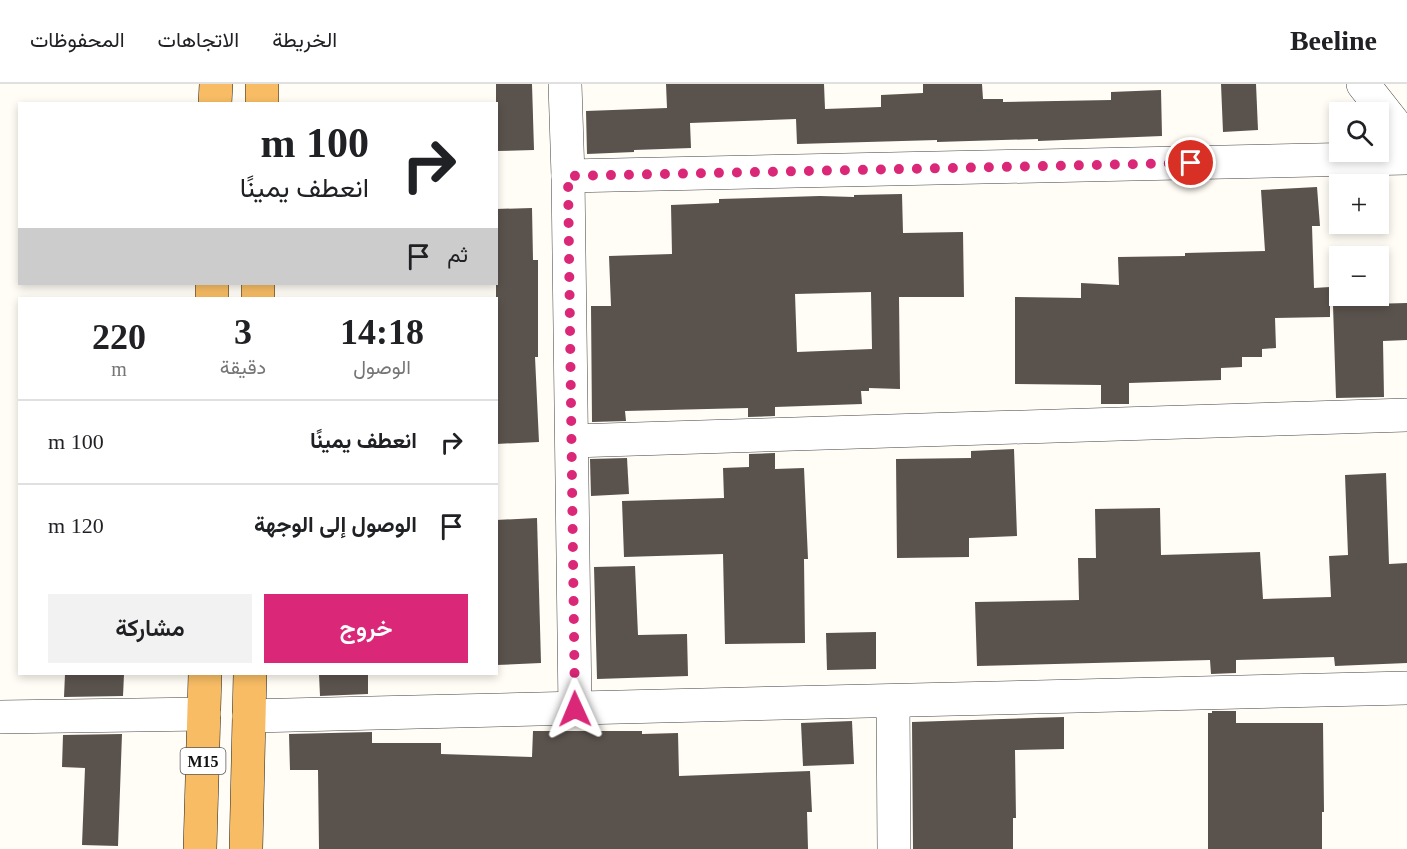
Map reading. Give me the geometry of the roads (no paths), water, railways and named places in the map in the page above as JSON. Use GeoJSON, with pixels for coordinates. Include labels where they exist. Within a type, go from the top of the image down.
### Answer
{"type":"FeatureCollection","features":[{"type":"Feature","properties":{"kind":"highway"},"geometry":{"type":"LineString","coordinates":[[215,102],[216,84]]}},
{"type":"Feature","properties":{"kind":"highway"},"geometry":{"type":"LineString","coordinates":[[262,84],[262,102]]}},
{"type":"Feature","properties":{"kind":"highway","name":"M15"},"geometry":{"type":"LineString","coordinates":[[200,849],[205,675]]}},
{"type":"Feature","properties":{"kind":"highway","name":"M15"},"geometry":{"type":"LineString","coordinates":[[246,849],[250,675]]}},
{"type":"Feature","properties":{"kind":"street"},"geometry":{"type":"LineString","coordinates":[[565,84],[575,709]]}},
{"type":"Feature","properties":{"kind":"street"},"geometry":{"type":"LineString","coordinates":[[1363,84],[1407,140]]}},
{"type":"Feature","properties":{"kind":"street"},"geometry":{"type":"LineString","coordinates":[[568,176],[1407,158]]}},
{"type":"Feature","properties":{"kind":"street"},"geometry":{"type":"LineString","coordinates":[[572,441],[1407,415]]}},
{"type":"Feature","properties":{"kind":"street"},"geometry":{"type":"LineString","coordinates":[[249,716],[1407,688]]}},
{"type":"Feature","properties":{"kind":"street"},"geometry":{"type":"LineString","coordinates":[[893,701],[894,849]]}},
{"type":"Feature","properties":{"kind":"street"},"geometry":{"type":"LineString","coordinates":[[0,717],[204,714]]}}]}
